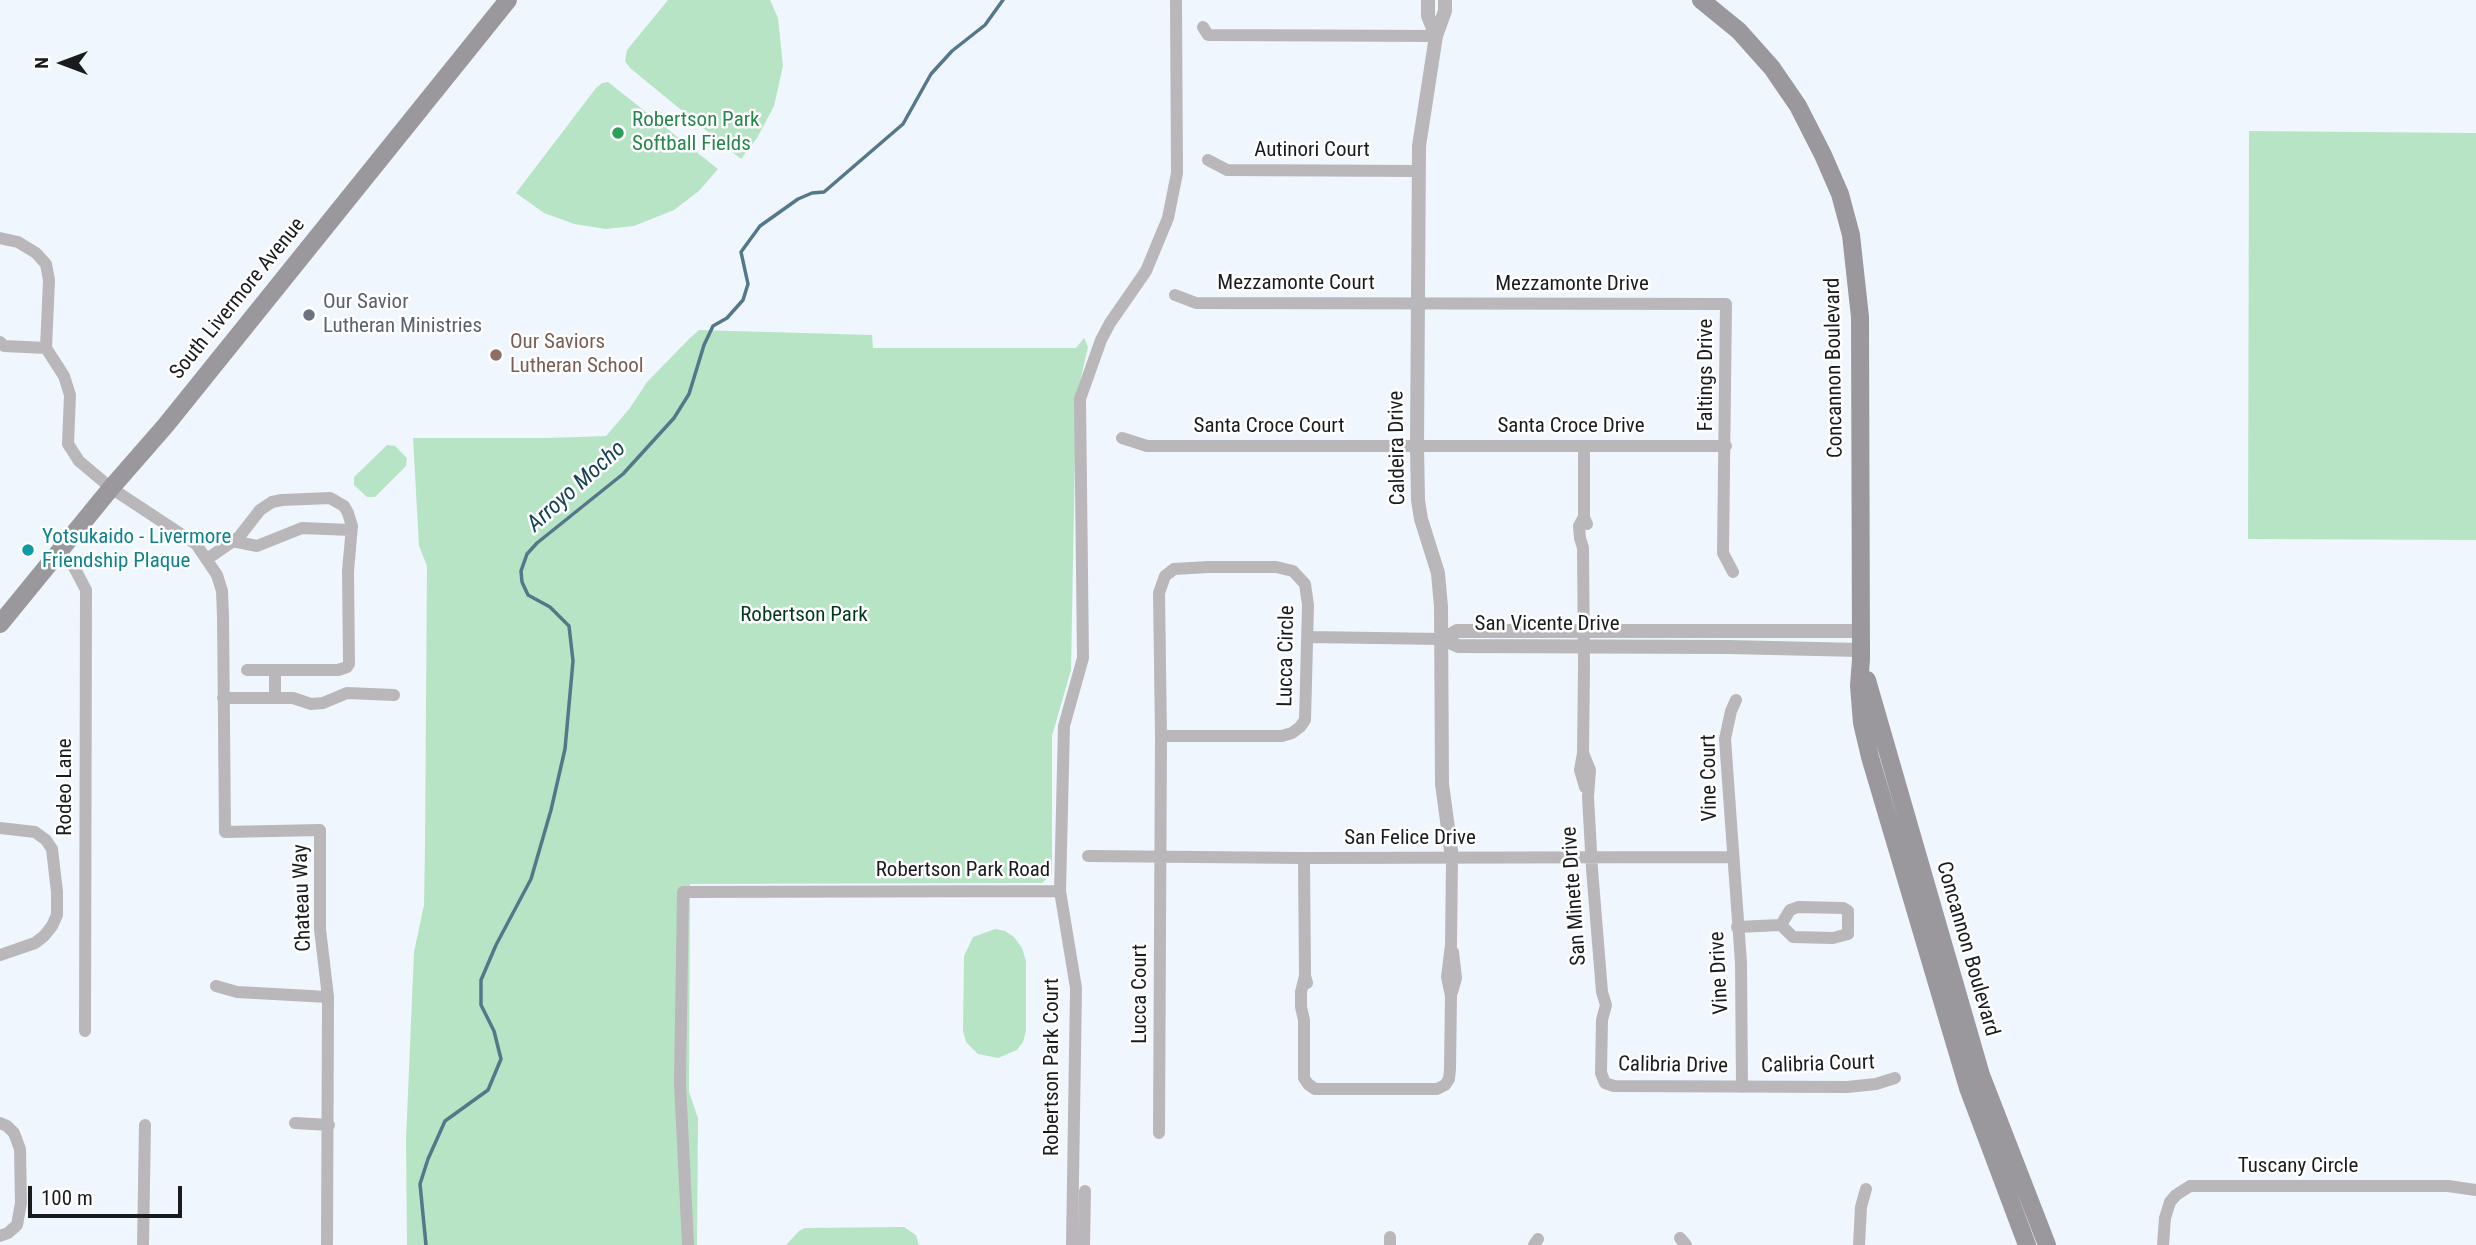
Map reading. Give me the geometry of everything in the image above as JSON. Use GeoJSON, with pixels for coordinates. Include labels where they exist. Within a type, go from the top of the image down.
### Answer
{"type":"FeatureCollection","features":[{"type":"Feature","properties":{"kind":"main road","name":"South Livermore Avenue"},"geometry":{"type":"LineString","coordinates":[[0,624],[171,419],[508,0]]}},
{"type":"Feature","properties":{"kind":"main road","name":"Concannon Boulevard"},"geometry":{"type":"LineString","coordinates":[[1701,0],[1739,32],[1772,68],[1798,106],[1824,155],[1840,194],[1851,235],[1860,317],[1859,686],[1863,723],[1870,757],[1968,1088],[2027,1245]]}},
{"type":"Feature","properties":{"kind":"main road","name":"Concannon Boulevard"},"geometry":{"type":"LineString","coordinates":[[1861,655],[1981,1075],[2047,1245]]}},
{"type":"Feature","properties":{"kind":"street","name":"Robertson Park Road"},"geometry":{"type":"LineString","coordinates":[[688,1245],[680,1083],[683,892],[1060,891],[1064,726],[1083,658],[1080,399],[1101,340],[1146,271],[1168,218],[1177,173],[1176,0]]}},
{"type":"Feature","properties":{"kind":"street","name":"Caldeira Drive"},"geometry":{"type":"LineString","coordinates":[[1428,0],[1428,16],[1436,36]]}},
{"type":"Feature","properties":{"kind":"street","name":"Caldeira Drive"},"geometry":{"type":"LineString","coordinates":[[1445,0],[1445,11],[1436,36],[1421,122],[1418,171],[1416,446],[1418,500],[1438,573],[1443,639],[1442,784],[1452,858]]}},
{"type":"Feature","properties":{"kind":"street"},"geometry":{"type":"LineString","coordinates":[[1203,27],[1208,35],[1436,36]]}},
{"type":"Feature","properties":{"kind":"street","name":"Autinori Court"},"geometry":{"type":"LineString","coordinates":[[1208,160],[1227,170],[1418,171]]}},
{"type":"Feature","properties":{"kind":"street"},"geometry":{"type":"LineString","coordinates":[[0,238],[18,242],[36,253],[46,264],[49,280],[46,348],[4,346],[0,342]]}},
{"type":"Feature","properties":{"kind":"street","name":"Mezzamonte Court"},"geometry":{"type":"LineString","coordinates":[[1175,295],[1196,303],[1419,304]]}},
{"type":"Feature","properties":{"kind":"street","name":"Mezzamonte Drive"},"geometry":{"type":"LineString","coordinates":[[1419,304],[1726,304]]}},
{"type":"Feature","properties":{"kind":"street","name":"Faltings Drive"},"geometry":{"type":"LineString","coordinates":[[1726,304],[1723,553],[1732,572]]}},
{"type":"Feature","properties":{"kind":"street","name":"Chateau Way"},"geometry":{"type":"LineString","coordinates":[[46,348],[64,376],[70,395],[68,444],[79,461],[111,488],[196,544],[217,575],[222,591],[225,832],[320,830],[320,929],[328,996],[327,1245]]}},
{"type":"Feature","properties":{"kind":"street","name":"Santa Croce Court"},"geometry":{"type":"LineString","coordinates":[[1122,438],[1147,446],[1416,446]]}},
{"type":"Feature","properties":{"kind":"street","name":"Santa Croce Drive"},"geometry":{"type":"LineString","coordinates":[[1416,446],[1726,446]]}},
{"type":"Feature","properties":{"kind":"street","name":"San Minete Drive"},"geometry":{"type":"LineString","coordinates":[[1584,446],[1584,517],[1580,526],[1583,548],[1583,752],[1590,770],[1588,797],[1591,856],[1602,992],[1597,1006],[1602,1020],[1601,1073],[1605,1083]]}},
{"type":"Feature","properties":{"kind":"street"},"geometry":{"type":"LineString","coordinates":[[207,559],[250,525],[264,505],[282,500],[330,498],[344,506],[348,513],[351,530],[347,601],[349,664],[345,668],[247,670]]}},
{"type":"Feature","properties":{"kind":"street"},"geometry":{"type":"LineString","coordinates":[[232,541],[257,546],[302,528],[351,530]]}},
{"type":"Feature","properties":{"kind":"street","name":"Rodeo Lane"},"geometry":{"type":"LineString","coordinates":[[58,554],[74,567],[86,590],[85,1031]]}},
{"type":"Feature","properties":{"kind":"street","name":"Lucca Circle"},"geometry":{"type":"LineString","coordinates":[[1161,736],[1282,736],[1292,733],[1304,720],[1307,595],[1304,584],[1293,571],[1276,567],[1183,568],[1168,573],[1162,582],[1159,593],[1161,856]]}},
{"type":"Feature","properties":{"kind":"street","name":"San Vicente Drive"},"geometry":{"type":"LineString","coordinates":[[1443,639],[1457,631],[1860,631]]}},
{"type":"Feature","properties":{"kind":"street"},"geometry":{"type":"LineString","coordinates":[[1308,637],[1443,639]]}},
{"type":"Feature","properties":{"kind":"street","name":"San Vicente Drive"},"geometry":{"type":"LineString","coordinates":[[1443,639],[1458,646],[1584,646],[1861,655]]}},
{"type":"Feature","properties":{"kind":"street"},"geometry":{"type":"LineString","coordinates":[[345,668],[347,693]]}},
{"type":"Feature","properties":{"kind":"street"},"geometry":{"type":"LineString","coordinates":[[275,670],[275,697]]}},
{"type":"Feature","properties":{"kind":"street"},"geometry":{"type":"LineString","coordinates":[[223,698],[293,698],[311,704],[330,701],[347,693],[394,695]]}},
{"type":"Feature","properties":{"kind":"street","name":"Vine Court"},"geometry":{"type":"LineString","coordinates":[[1732,857],[1725,739],[1736,700]]}},
{"type":"Feature","properties":{"kind":"street"},"geometry":{"type":"LineString","coordinates":[[0,828],[36,832],[52,849],[57,915],[52,926],[35,943],[0,955]]}},
{"type":"Feature","properties":{"kind":"street","name":"San Felice Drive"},"geometry":{"type":"LineString","coordinates":[[1088,856],[1732,857]]}},
{"type":"Feature","properties":{"kind":"street","name":"Lucca Court"},"geometry":{"type":"LineString","coordinates":[[1159,1133],[1161,856]]}},
{"type":"Feature","properties":{"kind":"street","name":"Vine Drive"},"geometry":{"type":"LineString","coordinates":[[1732,857],[1742,1000],[1742,1087]]}},
{"type":"Feature","properties":{"kind":"street"},"geometry":{"type":"LineString","coordinates":[[1304,858],[1305,976],[1301,999],[1304,1020],[1304,1078],[1305,1082],[1315,1089],[1437,1089],[1449,1079],[1451,996],[1456,978],[1451,945],[1452,858]]}},
{"type":"Feature","properties":{"kind":"street","name":"Robertson Park Court"},"geometry":{"type":"LineString","coordinates":[[1060,891],[1076,988],[1072,1245]]}},
{"type":"Feature","properties":{"kind":"street"},"geometry":{"type":"LineString","coordinates":[[1737,927],[1781,925],[1793,937],[1843,937],[1848,934],[1848,911],[1843,908],[1798,907],[1790,909],[1781,925]]}},
{"type":"Feature","properties":{"kind":"street"},"geometry":{"type":"LineString","coordinates":[[216,986],[237,992],[328,996]]}},
{"type":"Feature","properties":{"kind":"street","name":"Calibria Court"},"geometry":{"type":"LineString","coordinates":[[1742,1087],[1855,1087],[1895,1078]]}},
{"type":"Feature","properties":{"kind":"street","name":"Calibria Drive"},"geometry":{"type":"LineString","coordinates":[[1605,1083],[1614,1086],[1742,1087]]}},
{"type":"Feature","properties":{"kind":"street"},"geometry":{"type":"LineString","coordinates":[[0,1123],[15,1133],[20,1149],[21,1203],[17,1225],[0,1236]]}},
{"type":"Feature","properties":{"kind":"street"},"geometry":{"type":"LineString","coordinates":[[295,1124],[329,1125]]}},
{"type":"Feature","properties":{"kind":"street"},"geometry":{"type":"LineString","coordinates":[[143,1245],[145,1125]]}},
{"type":"Feature","properties":{"kind":"street","name":"Tuscany Circle"},"geometry":{"type":"LineString","coordinates":[[2163,1245],[2165,1218],[2170,1202],[2190,1186],[2448,1186],[2476,1190]]}},
{"type":"Feature","properties":{"kind":"street"},"geometry":{"type":"LineString","coordinates":[[1858,1245],[1861,1206],[1866,1189]]}},
{"type":"Feature","properties":{"kind":"street"},"geometry":{"type":"LineString","coordinates":[[1084,1245],[1085,1191]]}},
{"type":"Feature","properties":{"kind":"green space","name":"Robertson Park Softball Fields"},"geometry":{"type":"Polygon","coordinates":[[[668,0],[770,0],[778,18],[783,66],[774,106],[757,138],[741,159],[630,68],[625,61],[627,50],[668,0]]]}},
{"type":"Feature","properties":{"kind":"green space","name":"Robertson Park Softball Fields"},"geometry":{"type":"Polygon","coordinates":[[[608,82],[718,169],[699,191],[674,210],[634,226],[606,229],[574,224],[544,213],[516,193],[596,88],[608,82]]]}},
{"type":"Feature","properties":{"kind":"green space"},"geometry":{"type":"Polygon","coordinates":[[[2249,131],[2476,133],[2476,540],[2248,539],[2249,131]]]}},
{"type":"Feature","properties":{"kind":"green space","name":"Robertson Park"},"geometry":{"type":"Polygon","coordinates":[[[699,330],[872,335],[873,348],[1076,348],[1084,338],[1088,347],[1076,399],[1071,670],[1052,736],[1052,874],[1042,883],[690,884],[689,1092],[698,1118],[697,1245],[407,1245],[406,1139],[414,952],[424,905],[425,845],[427,566],[419,546],[413,438],[606,436],[630,408],[647,382],[699,330]]]}},
{"type":"Feature","properties":{"kind":"green space"},"geometry":{"type":"Polygon","coordinates":[[[387,445],[395,446],[407,458],[406,466],[375,497],[367,497],[354,485],[354,477],[387,445]]]}},
{"type":"Feature","properties":{"kind":"green space"},"geometry":{"type":"Polygon","coordinates":[[[995,929],[1014,937],[1022,948],[1026,961],[1026,1031],[1023,1042],[1017,1050],[998,1058],[978,1054],[966,1042],[963,1031],[964,956],[973,937],[995,929]]]}},
{"type":"Feature","properties":{"kind":"green space"},"geometry":{"type":"Polygon","coordinates":[[[904,1227],[916,1235],[919,1245],[786,1245],[805,1228],[904,1227]]]}},
{"type":"Feature","properties":{"kind":"waterway","name":"Arroyo Mocho"},"geometry":{"type":"LineString","coordinates":[[426,1245],[420,1184],[445,1121],[488,1090],[501,1059],[494,1031],[481,1005],[481,980],[531,879],[565,749],[573,661],[569,626],[550,607],[528,595],[522,582],[521,571],[527,554],[623,474],[674,418],[689,394],[704,345],[713,326],[727,318],[743,300],[748,284],[741,252],[760,226],[798,199],[812,193],[824,192],[903,124],[931,74],[952,51],[985,25],[1003,0]]}},
{"type":"Feature","properties":{"kind":"place","name":"Robertson Park Softball Fields"},"geometry":{"type":"Point","coordinates":[618,133]}},
{"type":"Feature","properties":{"kind":"place","name":"Our Savior Lutheran Ministries"},"geometry":{"type":"Point","coordinates":[309,315]}},
{"type":"Feature","properties":{"kind":"place","name":"Our Saviors Lutheran School"},"geometry":{"type":"Point","coordinates":[496,355]}},
{"type":"Feature","properties":{"kind":"place","name":"Yotsukaido - Livermore Friendship Plaque"},"geometry":{"type":"Point","coordinates":[28,550]}}]}
